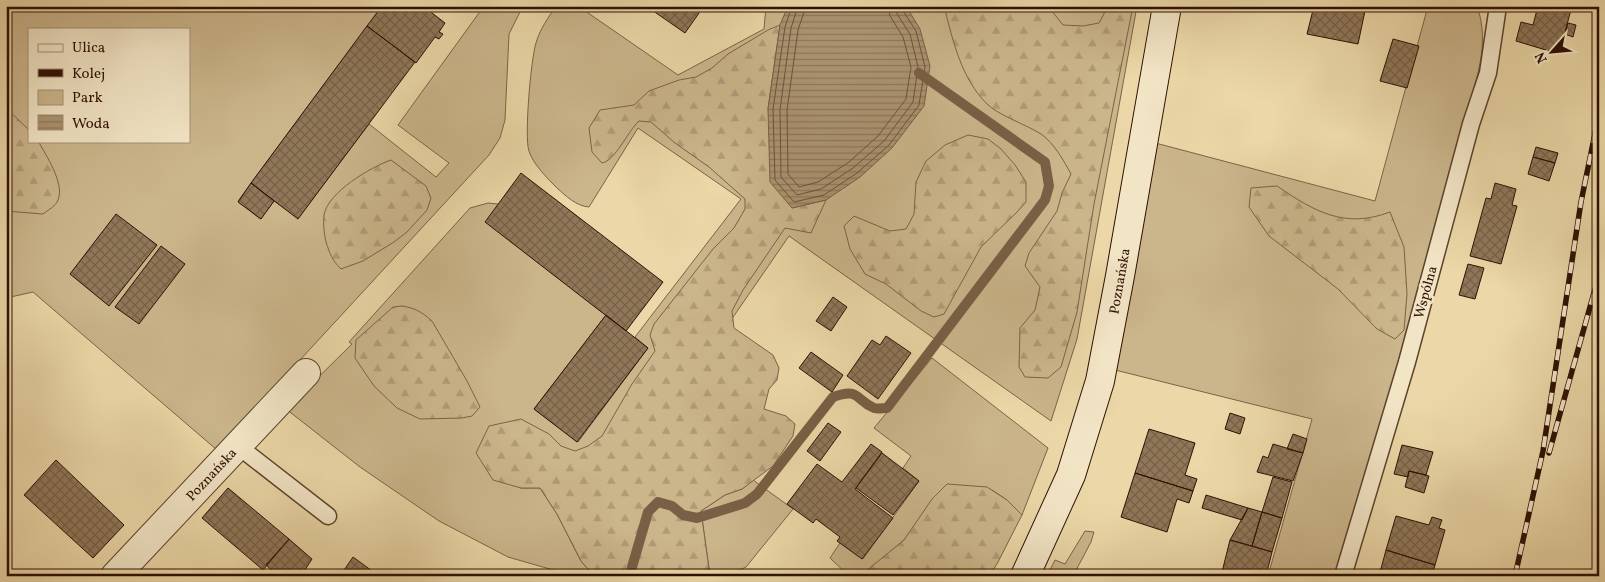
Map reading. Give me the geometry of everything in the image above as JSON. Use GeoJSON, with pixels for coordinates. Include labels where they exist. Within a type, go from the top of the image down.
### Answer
{"type":"FeatureCollection","features":[{"type":"Feature","properties":{"kind":"main road","name":"Poznańska"},"geometry":{"type":"LineString","coordinates":[[1025,576],[1071,475],[1100,381],[1167,6]]}},
{"type":"Feature","properties":{"kind":"main road","name":"Poznańska"},"geometry":{"type":"LineString","coordinates":[[115,576],[306,373]]}},
{"type":"Feature","properties":{"kind":"main road","name":"Poznańska"},"geometry":{"type":"LineString","coordinates":[[1020,576],[1039,547]]}},
{"type":"Feature","properties":{"kind":"lane","name":"Wspólna"},"geometry":{"type":"LineString","coordinates":[[1343,576],[1406,362],[1471,124],[1488,74],[1498,6]]}},
{"type":"Feature","properties":{"kind":"lane"},"geometry":{"type":"LineString","coordinates":[[238,446],[328,516]]}},
{"type":"Feature","properties":{"kind":"green space"},"geometry":{"type":"Polygon","coordinates":[[[6,6],[382,6],[238,201],[260,219],[274,201],[298,218],[369,124],[436,177],[449,163],[398,125],[484,6],[523,6],[509,34],[505,120],[500,138],[489,155],[217,450],[33,292],[6,298],[6,6]]]}},
{"type":"Feature","properties":{"kind":"green space"},"geometry":{"type":"Polygon","coordinates":[[[556,6],[578,6],[678,75],[764,29],[766,6],[1137,6],[1077,339],[1051,421],[789,236],[627,471],[482,440],[509,483],[521,488],[540,488],[557,514],[581,561],[594,576],[574,576],[508,557],[439,521],[360,467],[286,409],[352,344],[349,342],[470,208],[488,203],[498,204],[606,315],[534,409],[578,442],[648,348],[635,337],[741,199],[638,128],[589,207],[580,205],[572,200],[549,180],[531,156],[527,131],[534,51],[542,28],[556,6]]]}},
{"type":"Feature","properties":{"kind":"green space"},"geometry":{"type":"Polygon","coordinates":[[[944,6],[1050,6],[1063,25],[1083,26],[1099,23],[1107,8],[1106,6],[1133,6],[1094,204],[1077,312],[1061,367],[1048,378],[1025,377],[1019,367],[1020,328],[1035,310],[1040,287],[1025,266],[1029,253],[1057,211],[1062,193],[1071,174],[1046,138],[992,108],[978,94],[964,71],[944,6]]]}},
{"type":"Feature","properties":{"kind":"green space"},"geometry":{"type":"Polygon","coordinates":[[[1428,6],[1477,6],[1482,35],[1480,64],[1343,576],[1268,576],[1312,419],[1103,367],[1144,140],[1375,201],[1428,6]]]}},
{"type":"Feature","properties":{"kind":"green space"},"geometry":{"type":"Polygon","coordinates":[[[780,25],[768,109],[792,208],[826,200],[811,233],[785,228],[743,290],[732,311],[734,328],[773,355],[779,368],[777,380],[769,389],[764,409],[786,416],[795,424],[793,436],[773,466],[742,489],[725,495],[701,511],[710,576],[594,576],[581,561],[557,514],[540,488],[521,488],[493,480],[476,453],[489,426],[521,419],[549,434],[561,446],[575,451],[588,446],[602,436],[632,384],[655,351],[650,335],[654,324],[713,249],[734,228],[745,209],[745,199],[709,167],[675,143],[651,122],[639,121],[612,157],[602,163],[592,152],[589,128],[600,110],[634,105],[649,91],[679,80],[696,77],[712,68],[728,54],[780,25]]]}},
{"type":"Feature","properties":{"kind":"green space"},"geometry":{"type":"Polygon","coordinates":[[[6,108],[28,129],[28,142],[39,142],[57,178],[59,193],[58,200],[54,206],[43,214],[6,211],[6,108]]]}},
{"type":"Feature","properties":{"kind":"green space"},"geometry":{"type":"Polygon","coordinates":[[[968,135],[988,139],[1001,149],[1015,165],[1026,182],[1026,202],[981,247],[944,314],[934,317],[921,311],[886,284],[865,274],[850,249],[844,226],[854,216],[890,231],[906,229],[914,214],[916,182],[926,161],[945,145],[968,135]]]}},
{"type":"Feature","properties":{"kind":"green space"},"geometry":{"type":"Polygon","coordinates":[[[391,160],[426,186],[431,198],[427,210],[407,232],[394,242],[363,261],[341,269],[335,263],[325,239],[324,215],[327,206],[342,189],[362,174],[391,160]]]}},
{"type":"Feature","properties":{"kind":"green space"},"geometry":{"type":"Polygon","coordinates":[[[1277,186],[1318,210],[1344,218],[1359,219],[1390,212],[1404,247],[1407,294],[1404,330],[1395,339],[1377,329],[1338,289],[1269,236],[1249,207],[1251,188],[1277,186]]]}},
{"type":"Feature","properties":{"kind":"green space"},"geometry":{"type":"Polygon","coordinates":[[[402,306],[418,311],[432,321],[480,407],[472,416],[420,419],[397,408],[374,386],[355,358],[356,340],[393,307],[402,306]]]}},
{"type":"Feature","properties":{"kind":"green space"},"geometry":{"type":"Polygon","coordinates":[[[932,358],[1048,448],[1022,515],[1007,500],[992,490],[918,521],[904,540],[883,558],[860,576],[849,576],[830,558],[840,543],[863,559],[919,481],[903,468],[911,456],[874,428],[932,358]]]}},
{"type":"Feature","properties":{"kind":"green space"},"geometry":{"type":"Polygon","coordinates":[[[753,480],[793,509],[746,567],[729,575],[710,576],[701,511],[725,495],[742,489],[753,480]]]}},
{"type":"Feature","properties":{"kind":"green space"},"geometry":{"type":"Polygon","coordinates":[[[947,484],[987,487],[1007,500],[1022,515],[989,576],[860,576],[904,540],[932,499],[947,484]]]}},
{"type":"Feature","properties":{"kind":"green space"},"geometry":{"type":"Polygon","coordinates":[[[1085,531],[1094,532],[1091,542],[1073,576],[1047,576],[1055,560],[1065,564],[1085,531]]]}},
{"type":"Feature","properties":{"kind":"water"},"geometry":{"type":"Polygon","coordinates":[[[788,6],[906,6],[920,29],[930,66],[924,106],[892,148],[860,177],[826,200],[792,208],[770,182],[768,109],[780,25],[788,6]]]}},
{"type":"Feature","properties":{"kind":"building"},"geometry":{"type":"Polygon","coordinates":[[[382,6],[423,6],[445,23],[439,32],[443,34],[439,39],[435,37],[416,63],[367,26],[382,6]]]}},
{"type":"Feature","properties":{"kind":"building"},"geometry":{"type":"Polygon","coordinates":[[[646,6],[704,6],[685,33],[646,6]]]}},
{"type":"Feature","properties":{"kind":"building"},"geometry":{"type":"Polygon","coordinates":[[[1314,6],[1366,6],[1358,44],[1307,34],[1314,6]]]}},
{"type":"Feature","properties":{"kind":"building"},"geometry":{"type":"Polygon","coordinates":[[[1538,6],[1572,6],[1559,54],[1516,41],[1521,22],[1533,25],[1538,6]]]}},
{"type":"Feature","properties":{"kind":"building"},"geometry":{"type":"Polygon","coordinates":[[[1568,23],[1576,25],[1573,37],[1565,34],[1568,23]]]}},
{"type":"Feature","properties":{"kind":"building"},"geometry":{"type":"Polygon","coordinates":[[[367,26],[415,62],[298,219],[251,183],[367,26]]]}},
{"type":"Feature","properties":{"kind":"building"},"geometry":{"type":"Polygon","coordinates":[[[1393,39],[1419,46],[1407,88],[1380,81],[1393,39]]]}},
{"type":"Feature","properties":{"kind":"building"},"geometry":{"type":"Polygon","coordinates":[[[1536,147],[1558,153],[1555,163],[1533,157],[1536,147]]]}},
{"type":"Feature","properties":{"kind":"building"},"geometry":{"type":"Polygon","coordinates":[[[1533,157],[1555,163],[1549,181],[1528,174],[1533,157]]]}},
{"type":"Feature","properties":{"kind":"building"},"geometry":{"type":"Polygon","coordinates":[[[521,173],[663,282],[626,331],[485,222],[521,173]]]}},
{"type":"Feature","properties":{"kind":"building"},"geometry":{"type":"Polygon","coordinates":[[[251,183],[274,201],[261,219],[238,202],[251,183]]]}},
{"type":"Feature","properties":{"kind":"building"},"geometry":{"type":"Polygon","coordinates":[[[1495,183],[1516,189],[1512,205],[1517,206],[1501,264],[1470,256],[1486,198],[1491,199],[1495,183]]]}},
{"type":"Feature","properties":{"kind":"building"},"geometry":{"type":"Polygon","coordinates":[[[116,214],[157,245],[109,306],[70,274],[116,214]]]}},
{"type":"Feature","properties":{"kind":"building"},"geometry":{"type":"Polygon","coordinates":[[[161,246],[185,264],[139,324],[115,307],[161,246]]]}},
{"type":"Feature","properties":{"kind":"building"},"geometry":{"type":"Polygon","coordinates":[[[1468,264],[1484,268],[1475,299],[1459,295],[1468,264]]]}},
{"type":"Feature","properties":{"kind":"building"},"geometry":{"type":"Polygon","coordinates":[[[833,297],[847,307],[831,331],[816,321],[833,297]]]}},
{"type":"Feature","properties":{"kind":"building"},"geometry":{"type":"Polygon","coordinates":[[[606,315],[648,348],[577,442],[534,409],[606,315]]]}},
{"type":"Feature","properties":{"kind":"building"},"geometry":{"type":"Polygon","coordinates":[[[886,336],[911,353],[878,399],[847,376],[872,340],[880,345],[886,336]]]}},
{"type":"Feature","properties":{"kind":"building"},"geometry":{"type":"Polygon","coordinates":[[[811,352],[843,375],[832,392],[799,368],[811,352]]]}},
{"type":"Feature","properties":{"kind":"building"},"geometry":{"type":"Polygon","coordinates":[[[1230,413],[1245,418],[1240,434],[1225,429],[1230,413]]]}},
{"type":"Feature","properties":{"kind":"building"},"geometry":{"type":"Polygon","coordinates":[[[828,423],[841,432],[820,461],[807,451],[828,423]]]}},
{"type":"Feature","properties":{"kind":"building"},"geometry":{"type":"Polygon","coordinates":[[[1149,429],[1195,443],[1185,475],[1197,479],[1193,491],[1135,473],[1149,429]]]}},
{"type":"Feature","properties":{"kind":"building"},"geometry":{"type":"Polygon","coordinates":[[[1293,434],[1307,439],[1303,453],[1287,449],[1293,434]]]}},
{"type":"Feature","properties":{"kind":"building"},"geometry":{"type":"Polygon","coordinates":[[[871,444],[882,452],[855,489],[893,518],[862,559],[837,541],[840,537],[816,519],[813,523],[787,504],[817,464],[842,482],[871,444]]]}},
{"type":"Feature","properties":{"kind":"building"},"geometry":{"type":"Polygon","coordinates":[[[1273,444],[1303,453],[1293,481],[1257,472],[1263,456],[1268,458],[1273,444]]]}},
{"type":"Feature","properties":{"kind":"building"},"geometry":{"type":"Polygon","coordinates":[[[1402,445],[1433,452],[1426,475],[1409,471],[1408,477],[1394,474],[1402,445]]]}},
{"type":"Feature","properties":{"kind":"building"},"geometry":{"type":"Polygon","coordinates":[[[882,453],[919,481],[893,515],[856,488],[882,453]]]}},
{"type":"Feature","properties":{"kind":"building"},"geometry":{"type":"Polygon","coordinates":[[[56,460],[124,525],[93,558],[24,495],[56,460]]]}},
{"type":"Feature","properties":{"kind":"building"},"geometry":{"type":"Polygon","coordinates":[[[1409,471],[1429,476],[1424,493],[1405,487],[1409,471]]]}},
{"type":"Feature","properties":{"kind":"building"},"geometry":{"type":"Polygon","coordinates":[[[1135,473],[1193,491],[1189,503],[1177,499],[1167,532],[1121,517],[1135,473]]]}},
{"type":"Feature","properties":{"kind":"building"},"geometry":{"type":"Polygon","coordinates":[[[1273,477],[1292,482],[1282,518],[1262,512],[1273,477]]]}},
{"type":"Feature","properties":{"kind":"building"},"geometry":{"type":"Polygon","coordinates":[[[228,488],[289,539],[263,570],[202,518],[228,488]]]}},
{"type":"Feature","properties":{"kind":"building"},"geometry":{"type":"Polygon","coordinates":[[[1206,495],[1248,508],[1242,520],[1202,508],[1206,495]]]}},
{"type":"Feature","properties":{"kind":"building"},"geometry":{"type":"Polygon","coordinates":[[[1248,508],[1262,512],[1252,546],[1230,540],[1248,508]]]}},
{"type":"Feature","properties":{"kind":"building"},"geometry":{"type":"Polygon","coordinates":[[[1262,512],[1282,518],[1272,552],[1252,546],[1262,512]]]}},
{"type":"Feature","properties":{"kind":"building"},"geometry":{"type":"Polygon","coordinates":[[[1396,516],[1429,525],[1432,517],[1442,520],[1439,528],[1445,530],[1435,565],[1386,550],[1396,516]]]}},
{"type":"Feature","properties":{"kind":"building"},"geometry":{"type":"Polygon","coordinates":[[[289,539],[312,559],[301,576],[278,576],[266,565],[289,539]]]}},
{"type":"Feature","properties":{"kind":"building"},"geometry":{"type":"Polygon","coordinates":[[[1230,540],[1272,552],[1266,576],[1221,576],[1230,540]]]}},
{"type":"Feature","properties":{"kind":"building"},"geometry":{"type":"Polygon","coordinates":[[[1386,550],[1435,565],[1432,576],[1379,576],[1386,550]]]}},
{"type":"Feature","properties":{"kind":"building"},"geometry":{"type":"Polygon","coordinates":[[[353,557],[379,576],[340,576],[353,557]]]}},
{"type":"Feature","properties":{"kind":"waterway"},"geometry":{"type":"LineString","coordinates":[[632,567],[648,512],[658,502],[672,506],[683,515],[697,518],[745,503],[757,494],[833,397],[848,393],[853,394],[874,408],[887,408],[1045,200],[1049,186],[1045,162],[919,73]]}},
{"type":"Feature","properties":{"kind":"railway"},"geometry":{"type":"LineString","coordinates":[[1515,576],[1543,451],[1581,202],[1599,114]]}},
{"type":"Feature","properties":{"kind":"railway"},"geometry":{"type":"LineString","coordinates":[[1549,453],[1599,275]]}}]}
